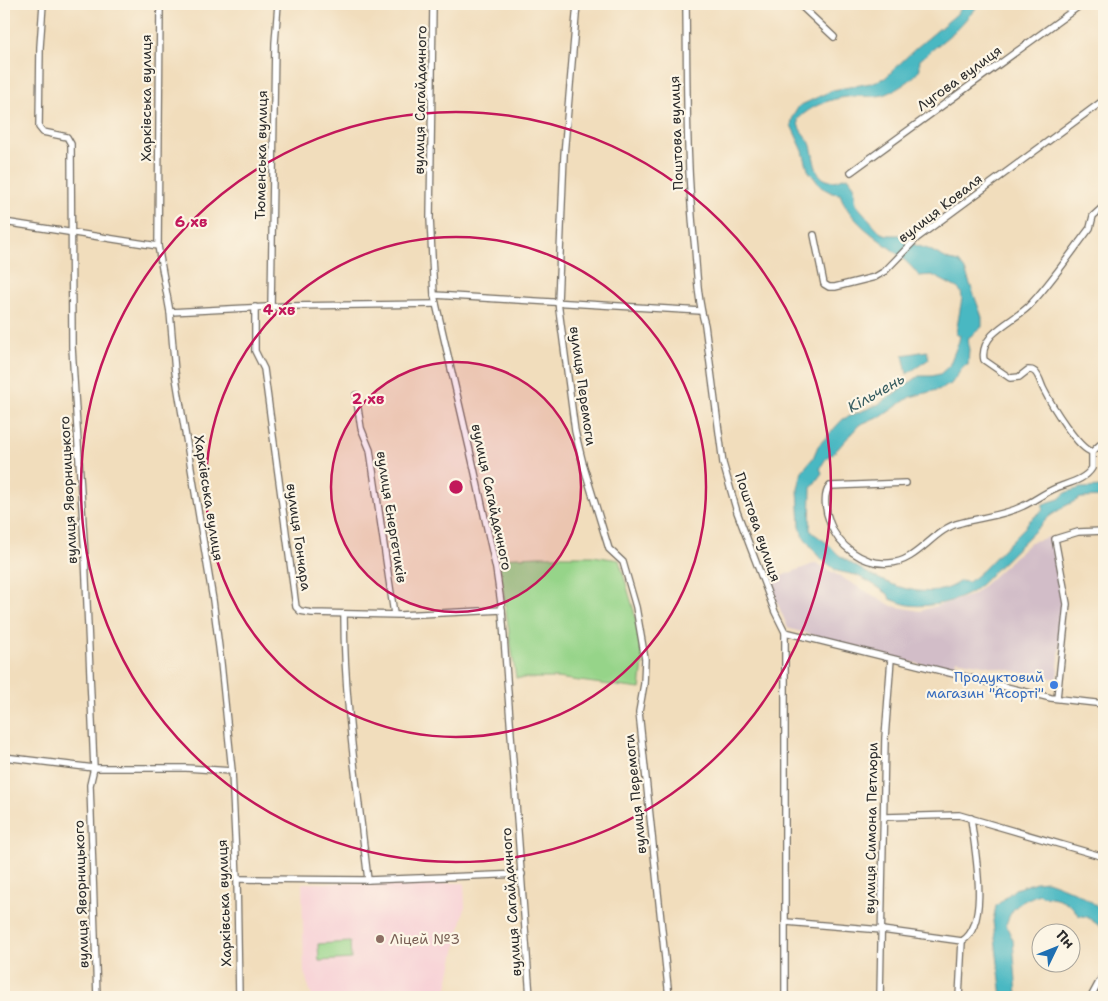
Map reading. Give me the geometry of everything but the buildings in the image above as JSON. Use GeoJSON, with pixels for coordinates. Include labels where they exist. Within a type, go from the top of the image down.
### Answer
{"type":"FeatureCollection","features":[{"type":"Feature","properties":{"kind":"street","name":"вулиця Яворницького"},"geometry":{"type":"LineString","coordinates":[[43,4],[40,47],[39,127],[43,132],[67,137],[71,144],[72,346],[85,556],[94,768],[90,785],[97,997]]}},
{"type":"Feature","properties":{"kind":"street","name":"Харківська вулиця"},"geometry":{"type":"LineString","coordinates":[[160,4],[158,246],[170,312],[175,372],[214,609],[232,771],[237,878],[239,997]]}},
{"type":"Feature","properties":{"kind":"street","name":"Тюменська вулиця"},"geometry":{"type":"LineString","coordinates":[[271,307],[275,43],[278,4]]}},
{"type":"Feature","properties":{"kind":"street","name":"вулиця Сагайдачного"},"geometry":{"type":"LineString","coordinates":[[433,4],[430,218],[434,295],[496,569],[502,610],[530,997]]}},
{"type":"Feature","properties":{"kind":"street","name":"вулиця Перемоги"},"geometry":{"type":"LineString","coordinates":[[577,4],[564,155],[558,302],[575,431],[590,492],[609,549],[623,562],[630,582],[645,659],[644,684],[639,712],[669,997]]}},
{"type":"Feature","properties":{"kind":"street","name":"Поштова вулиця"},"geometry":{"type":"LineString","coordinates":[[686,4],[690,189],[701,311],[705,325],[723,463],[737,512],[775,612],[785,632],[785,997]]}},
{"type":"Feature","properties":{"kind":"street"},"geometry":{"type":"LineString","coordinates":[[799,4],[834,37]]}},
{"type":"Feature","properties":{"kind":"street","name":"Лугова вулиця"},"geometry":{"type":"LineString","coordinates":[[851,172],[1082,4]]}},
{"type":"Feature","properties":{"kind":"street","name":"вулиця Коваля"},"geometry":{"type":"LineString","coordinates":[[814,235],[824,284],[835,287],[875,277],[885,271],[917,238],[1104,100]]}},
{"type":"Feature","properties":{"kind":"street"},"geometry":{"type":"LineString","coordinates":[[1092,452],[1084,448],[1065,424],[1033,371],[1028,370],[1019,376],[1010,378],[984,360],[983,356],[984,350],[993,335],[1039,296],[1090,228],[1093,216],[1104,206]]}},
{"type":"Feature","properties":{"kind":"street"},"geometry":{"type":"LineString","coordinates":[[4,222],[158,246]]}},
{"type":"Feature","properties":{"kind":"street"},"geometry":{"type":"LineString","coordinates":[[434,295],[701,311]]}},
{"type":"Feature","properties":{"kind":"street"},"geometry":{"type":"LineString","coordinates":[[170,312],[256,307],[436,304]]}},
{"type":"Feature","properties":{"kind":"street","name":"вулиця Гончара"},"geometry":{"type":"LineString","coordinates":[[256,307],[255,351],[264,369],[296,607],[306,613],[344,614]]}},
{"type":"Feature","properties":{"kind":"street","name":"вулиця Енергетиків"},"geometry":{"type":"LineString","coordinates":[[356,395],[361,428],[370,450],[394,614]]}},
{"type":"Feature","properties":{"kind":"street"},"geometry":{"type":"LineString","coordinates":[[906,483],[830,486],[827,489],[827,514],[832,530],[851,552],[879,563],[896,562],[911,556],[950,526],[1021,507],[1054,489],[1082,477],[1092,468],[1092,452],[1104,441]]}},
{"type":"Feature","properties":{"kind":"street"},"geometry":{"type":"LineString","coordinates":[[1057,698],[1067,604],[1055,539],[1078,532],[1104,531]]}},
{"type":"Feature","properties":{"kind":"street"},"geometry":{"type":"LineString","coordinates":[[368,880],[351,727],[346,671],[344,614],[502,610]]}},
{"type":"Feature","properties":{"kind":"street"},"geometry":{"type":"LineString","coordinates":[[785,632],[942,672],[1057,698],[1104,704]]}},
{"type":"Feature","properties":{"kind":"street","name":"вулиця Симона Петлюри"},"geometry":{"type":"LineString","coordinates":[[880,997],[885,817],[885,738],[891,659]]}},
{"type":"Feature","properties":{"kind":"street"},"geometry":{"type":"LineString","coordinates":[[4,757],[94,768],[186,768],[232,771]]}},
{"type":"Feature","properties":{"kind":"street"},"geometry":{"type":"LineString","coordinates":[[885,817],[959,815],[1104,857]]}},
{"type":"Feature","properties":{"kind":"street"},"geometry":{"type":"LineString","coordinates":[[786,922],[882,930],[962,941],[973,930],[980,889],[971,818]]}},
{"type":"Feature","properties":{"kind":"street"},"geometry":{"type":"LineString","coordinates":[[237,878],[368,880],[522,874]]}},
{"type":"Feature","properties":{"kind":"street"},"geometry":{"type":"LineString","coordinates":[[959,997],[962,941]]}},
{"type":"Feature","properties":{"kind":"street"},"geometry":{"type":"LineString","coordinates":[[1091,997],[1104,973]]}},
{"type":"Feature","properties":{"kind":"shaded area"},"geometry":{"type":"Polygon","coordinates":[[[1050,537],[1055,545],[1064,599],[1057,679],[956,660],[953,671],[914,663],[788,628],[768,581],[816,563],[892,606],[920,611],[973,595],[1031,542],[1050,537]]]}},
{"type":"Feature","properties":{"kind":"shaded area","name":"Ліцей №3"},"geometry":{"type":"Polygon","coordinates":[[[302,883],[464,883],[465,906],[445,997],[312,997],[304,972],[302,883]]]}},
{"type":"Feature","properties":{"kind":"green space"},"geometry":{"type":"Polygon","coordinates":[[[593,556],[619,560],[634,611],[643,663],[640,689],[557,678],[516,678],[498,558],[593,556]]]}},
{"type":"Feature","properties":{"kind":"green space"},"geometry":{"type":"Polygon","coordinates":[[[350,942],[351,959],[319,961],[318,944],[350,942]]]}},
{"type":"Feature","properties":{"kind":"water"},"geometry":{"type":"Polygon","coordinates":[[[964,4],[980,4],[956,30],[920,60],[918,72],[904,84],[883,95],[852,96],[827,101],[809,110],[798,119],[800,129],[812,148],[816,166],[821,177],[833,181],[848,177],[854,185],[856,204],[881,233],[901,235],[915,245],[928,249],[949,260],[959,262],[965,270],[982,317],[982,327],[967,339],[969,349],[968,365],[964,366],[951,384],[941,389],[910,397],[881,417],[859,425],[834,453],[827,457],[820,468],[822,473],[811,488],[810,530],[851,564],[866,572],[898,586],[931,591],[946,589],[960,581],[969,582],[983,570],[1028,522],[1043,510],[1043,504],[1059,499],[1067,492],[1081,488],[1104,487],[1104,497],[1081,498],[1050,516],[975,590],[953,600],[917,606],[890,599],[888,594],[871,583],[856,575],[837,571],[818,556],[803,536],[800,526],[798,489],[802,471],[813,458],[818,446],[843,419],[879,404],[919,376],[940,374],[949,366],[960,335],[956,333],[962,298],[961,292],[932,275],[919,276],[899,255],[855,218],[846,207],[840,194],[832,193],[821,187],[808,170],[803,151],[791,125],[793,116],[799,106],[833,90],[871,83],[885,78],[915,49],[958,13],[964,4]]]}},
{"type":"Feature","properties":{"kind":"water"},"geometry":{"type":"Polygon","coordinates":[[[927,351],[929,359],[907,374],[903,355],[927,351]]]}},
{"type":"Feature","properties":{"kind":"water"},"geometry":{"type":"Polygon","coordinates":[[[1047,881],[1062,886],[1096,905],[1104,917],[1104,929],[1087,917],[1078,915],[1070,905],[1059,899],[1039,894],[1022,902],[1011,913],[1006,925],[1013,940],[1017,997],[1002,997],[993,921],[996,906],[1015,889],[1036,882],[1047,881]]]}},
{"type":"Feature","properties":{"kind":"place","name":"Продуктовий магазин \"Асорті\""},"geometry":{"type":"Point","coordinates":[1054,685]}},
{"type":"Feature","properties":{"kind":"place","name":"Ліцей №3"},"geometry":{"type":"Point","coordinates":[380,939]}},
{"type":"Feature","properties":{"kind":"water label","name":"Кільчень"},"geometry":{"type":"Point","coordinates":[876,393]}}]}
